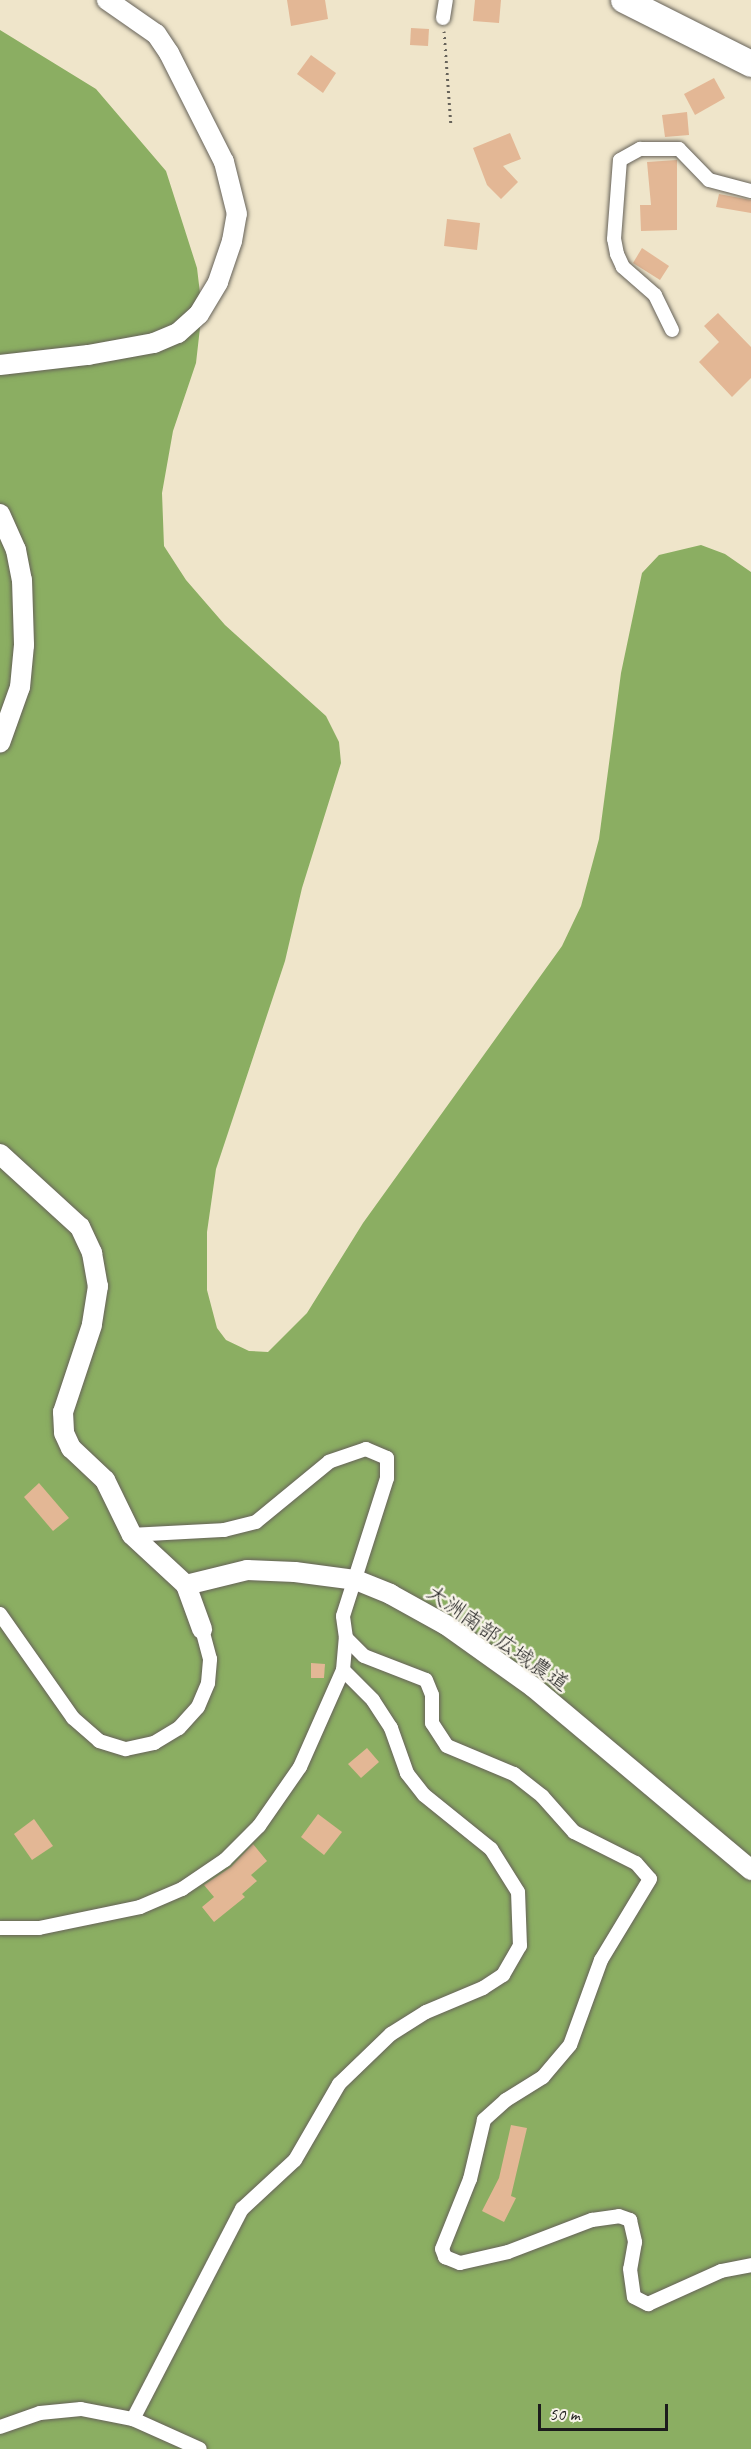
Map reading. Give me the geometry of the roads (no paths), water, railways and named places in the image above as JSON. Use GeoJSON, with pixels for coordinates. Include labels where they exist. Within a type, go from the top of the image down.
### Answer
{"type":"FeatureCollection","features":[{"type":"Feature","properties":{"kind":"highway"},"geometry":{"type":"LineString","coordinates":[[624,0],[751,64]]}},
{"type":"Feature","properties":{"kind":"street"},"geometry":{"type":"LineString","coordinates":[[0,365],[88,355],[154,343],[178,333],[199,314],[232,241],[237,213],[224,162],[169,53],[156,34],[107,0]]}},
{"type":"Feature","properties":{"kind":"street"},"geometry":{"type":"LineString","coordinates":[[443,18],[446,0]]}},
{"type":"Feature","properties":{"kind":"street"},"geometry":{"type":"LineString","coordinates":[[672,330],[655,295],[619,261],[614,239],[620,160],[640,149],[680,149],[703,176],[751,191]]}},
{"type":"Feature","properties":{"kind":"street"},"geometry":{"type":"LineString","coordinates":[[0,514],[16,550],[22,580],[24,645],[20,687],[0,743]]}},
{"type":"Feature","properties":{"kind":"street"},"geometry":{"type":"LineString","coordinates":[[0,1154],[81,1227],[92,1253],[98,1286],[92,1324],[63,1413],[64,1433],[71,1448],[105,1480],[132,1535],[186,1586],[210,1659],[208,1683],[198,1707],[179,1728],[154,1743],[126,1749],[99,1741],[73,1718],[0,1614]]}},
{"type":"Feature","properties":{"kind":"street"},"geometry":{"type":"LineString","coordinates":[[0,1928],[39,1928],[140,1907],[182,1889],[225,1860],[259,1826],[300,1767],[343,1671],[346,1638],[343,1616],[387,1478],[387,1458],[366,1449],[329,1462],[256,1522],[224,1530],[132,1535]]}},
{"type":"Feature","properties":{"kind":"street","name":"大洲南部広域農道"},"geometry":{"type":"LineString","coordinates":[[186,1586],[247,1570],[356,1580],[446,1625],[533,1687],[751,1870]]}},
{"type":"Feature","properties":{"kind":"street"},"geometry":{"type":"LineString","coordinates":[[346,1638],[364,1656],[426,1680],[432,1695],[432,1723],[447,1746],[514,1774],[542,1796],[574,1832],[636,1863],[650,1880],[601,1960],[570,2045],[543,2077],[506,2100],[484,2120],[470,2179],[442,2249],[445,2257],[460,2263],[508,2252],[592,2220],[620,2216],[630,2220],[635,2242],[630,2269],[634,2297],[648,2304],[721,2271],[751,2265]]}},
{"type":"Feature","properties":{"kind":"street"},"geometry":{"type":"LineString","coordinates":[[134,2419],[242,2209],[295,2160],[339,2084],[391,2034],[426,2012],[483,1988],[503,1975],[520,1946],[518,1892],[491,1849],[424,1795],[407,1773],[391,1728],[373,1700],[343,1671]]}},
{"type":"Feature","properties":{"kind":"street"},"geometry":{"type":"LineString","coordinates":[[0,2427],[40,2413],[81,2409],[134,2419],[200,2449]]}}]}
